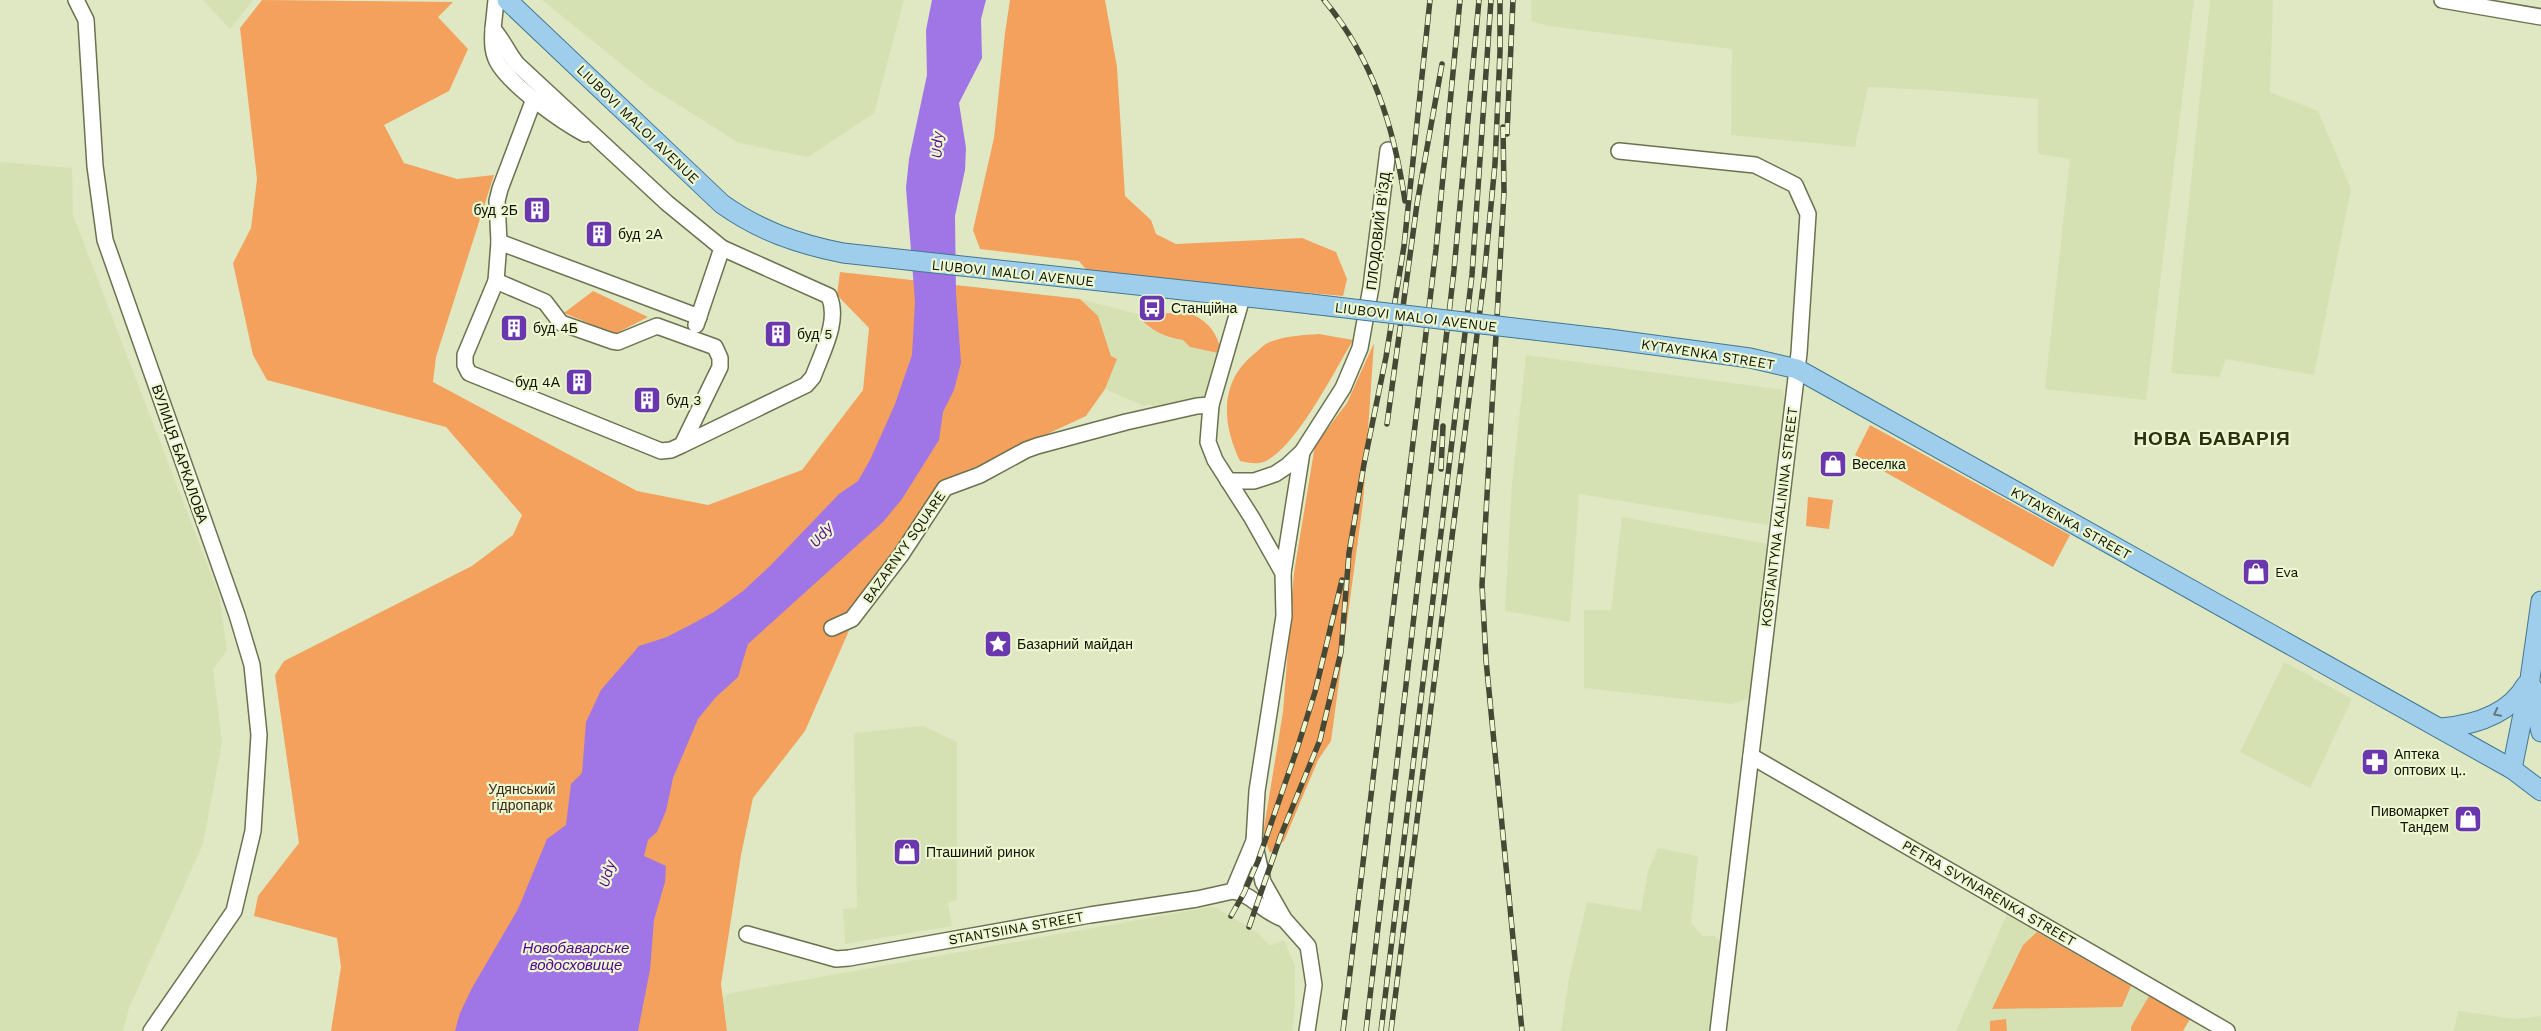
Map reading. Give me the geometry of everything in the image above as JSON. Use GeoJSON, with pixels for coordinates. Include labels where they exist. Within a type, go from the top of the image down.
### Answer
{"type":"FeatureCollection","features":[{"type":"Feature","properties":{"kind":"main road","name":"LIUBOVI MALOI AVENUE"},"geometry":{"type":"LineString","coordinates":[[507,0],[722,204],[743,219],[788,240],[843,253],[1242,298],[1311,304],[1609,339]]}},
{"type":"Feature","properties":{"kind":"main road","name":"KYTAYENKA STREET"},"geometry":{"type":"LineString","coordinates":[[1609,339],[1750,358],[1797,369],[2440,728],[2512,769],[2541,791]]}},
{"type":"Feature","properties":{"kind":"main road"},"geometry":{"type":"LineString","coordinates":[[2512,769],[2535,677],[2541,601]]}},
{"type":"Feature","properties":{"kind":"main road"},"geometry":{"type":"LineString","coordinates":[[2440,728],[2463,726],[2509,707],[2518,699],[2535,677]]}},
{"type":"Feature","properties":{"kind":"main road"},"geometry":{"type":"LineString","coordinates":[[2535,677],[2541,732]]}},
{"type":"Feature","properties":{"kind":"street","name":"ВУЛИЦЯ БАРКАЛОВА"},"geometry":{"type":"LineString","coordinates":[[76,0],[82,10],[87,27],[95,166],[105,240],[252,665],[259,734],[253,831],[234,911],[151,1031]]}},
{"type":"Feature","properties":{"kind":"street"},"geometry":{"type":"LineString","coordinates":[[496,0],[492,45],[500,67],[534,99],[566,124],[607,146]]}},
{"type":"Feature","properties":{"kind":"street"},"geometry":{"type":"LineString","coordinates":[[2442,0],[2541,17]]}},
{"type":"Feature","properties":{"kind":"street"},"geometry":{"type":"LineString","coordinates":[[493,29],[517,64],[667,203],[722,248],[829,296],[834,306],[833,317],[813,377],[806,385],[682,445],[671,450],[661,451],[469,373],[465,365],[465,355],[496,282],[499,242],[497,201],[534,99]]}},
{"type":"Feature","properties":{"kind":"street","name":"ПЛОДОВИЙ В'ЇЗД"},"geometry":{"type":"LineString","coordinates":[[1228,481],[1254,481],[1275,474],[1302,452],[1343,388],[1360,348],[1371,286],[1388,150]]}},
{"type":"Feature","properties":{"kind":"street","name":"KOSTIANTYNA KALININA STREET"},"geometry":{"type":"LineString","coordinates":[[1619,151],[1755,165],[1794,185],[1808,214],[1797,369],[1718,1031]]}},
{"type":"Feature","properties":{"kind":"street"},"geometry":{"type":"LineString","coordinates":[[499,242],[699,317]]}},
{"type":"Feature","properties":{"kind":"street"},"geometry":{"type":"LineString","coordinates":[[692,338],[722,248]]}},
{"type":"Feature","properties":{"kind":"street"},"geometry":{"type":"LineString","coordinates":[[496,282],[545,302],[561,323],[612,341],[618,342],[657,326],[715,347],[720,358],[720,367],[682,445]]}},
{"type":"Feature","properties":{"kind":"street"},"geometry":{"type":"LineString","coordinates":[[1242,298],[1211,405],[1208,442],[1215,460],[1252,518],[1283,574]]}},
{"type":"Feature","properties":{"kind":"street","name":"BAZARNYY SQUARE"},"geometry":{"type":"LineString","coordinates":[[832,628],[852,619],[901,555],[945,488],[980,475],[1026,450],[1126,422],[1197,406],[1211,405]]}},
{"type":"Feature","properties":{"kind":"street"},"geometry":{"type":"LineString","coordinates":[[1302,452],[1283,574],[1284,616],[1257,791],[1254,840],[1263,882],[1284,919],[1308,946],[1314,985],[1307,1031]]}},
{"type":"Feature","properties":{"kind":"street","name":"PETRA SVYNARENKA STREET"},"geometry":{"type":"LineString","coordinates":[[1750,756],[2227,1031]]}},
{"type":"Feature","properties":{"kind":"street"},"geometry":{"type":"LineString","coordinates":[[1254,840],[1233,891],[1244,893],[1269,915],[1284,919]]}},
{"type":"Feature","properties":{"kind":"street","name":"STANTSIINA STREET"},"geometry":{"type":"LineString","coordinates":[[747,934],[836,959],[849,958],[1090,915],[1196,899],[1233,891]]}},
{"type":"Feature","properties":{"kind":"shaded area"},"geometry":{"type":"Polygon","coordinates":[[[203,0],[253,0],[230,29],[203,0]]]}},
{"type":"Feature","properties":{"kind":"shaded area"},"geometry":{"type":"Polygon","coordinates":[[[542,0],[904,0],[874,113],[808,157],[739,143],[650,87],[542,0]]]}},
{"type":"Feature","properties":{"kind":"shaded area"},"geometry":{"type":"Polygon","coordinates":[[[1532,0],[2194,0],[2146,400],[2045,389],[2070,159],[2038,154],[2038,99],[1932,90],[1868,87],[1855,147],[1731,135],[1732,49],[1549,26],[1531,21],[1532,0]]]}},
{"type":"Feature","properties":{"kind":"shaded area"},"geometry":{"type":"Polygon","coordinates":[[[2210,0],[2273,0],[2270,92],[2318,111],[2351,189],[2314,375],[2226,359],[2219,377],[2171,373],[2210,0]]]}},
{"type":"Feature","properties":{"kind":"shaded area"},"geometry":{"type":"Polygon","coordinates":[[[0,162],[72,168],[73,215],[219,595],[227,650],[213,669],[222,742],[203,844],[129,1008],[123,1031],[0,1031],[0,162]]]}},
{"type":"Feature","properties":{"kind":"shaded area"},"geometry":{"type":"Polygon","coordinates":[[[1080,299],[1141,315],[1139,317],[1147,327],[1171,339],[1183,340],[1190,347],[1218,353],[1211,405],[1159,412],[1150,404],[1144,406],[1105,389],[1117,359],[1111,356],[1098,317],[1080,299]]]}},
{"type":"Feature","properties":{"kind":"shaded area"},"geometry":{"type":"Polygon","coordinates":[[[1526,355],[1783,390],[1785,406],[1768,525],[1579,494],[1570,622],[1505,611],[1512,483],[1526,355]]]}},
{"type":"Feature","properties":{"kind":"shaded area"},"geometry":{"type":"Polygon","coordinates":[[[1622,517],[1768,544],[1749,698],[1732,704],[1584,688],[1584,610],[1611,610],[1622,517]]]}},
{"type":"Feature","properties":{"kind":"shaded area"},"geometry":{"type":"Polygon","coordinates":[[[2284,662],[2352,699],[2310,788],[2240,752],[2284,662]]]}},
{"type":"Feature","properties":{"kind":"shaded area","name":"Пташиний ринок"},"geometry":{"type":"Polygon","coordinates":[[[923,726],[957,742],[957,900],[948,903],[952,926],[845,944],[843,909],[857,908],[854,733],[923,726]]]}},
{"type":"Feature","properties":{"kind":"shaded area"},"geometry":{"type":"Polygon","coordinates":[[[1658,848],[1698,856],[1691,923],[1703,936],[1715,936],[1724,947],[1714,1031],[1561,1031],[1569,979],[1587,902],[1641,911],[1648,871],[1658,848]]]}},
{"type":"Feature","properties":{"kind":"shaded area"},"geometry":{"type":"Polygon","coordinates":[[[1210,907],[1217,908],[1258,933],[1270,946],[1284,940],[1295,965],[1295,1007],[1292,1031],[727,1031],[723,997],[731,993],[1210,907]]]}},
{"type":"Feature","properties":{"kind":"shaded area"},"geometry":{"type":"Polygon","coordinates":[[[2007,914],[2190,1019],[2183,1031],[1956,1031],[2007,914]]]}},
{"type":"Feature","properties":{"kind":"shaded area"},"geometry":{"type":"Polygon","coordinates":[[[2458,1011],[2516,1019],[2541,1016],[2541,1031],[2454,1031],[2458,1011]]]}},
{"type":"Feature","properties":{"kind":"green space","name":"Удянський гідропарк"},"geometry":{"type":"Polygon","coordinates":[[[262,0],[453,2],[438,17],[468,49],[449,91],[384,125],[404,163],[457,179],[494,175],[436,357],[433,382],[637,491],[708,505],[802,470],[863,390],[869,328],[837,295],[840,272],[1080,299],[1098,316],[1111,356],[1117,359],[1105,389],[1086,416],[939,484],[851,626],[805,731],[753,798],[741,855],[721,984],[727,1031],[331,1031],[341,967],[337,938],[254,916],[258,896],[299,843],[275,675],[284,661],[472,566],[513,535],[522,515],[446,427],[267,380],[253,355],[233,263],[251,228],[257,179],[240,28],[262,0]]]}},
{"type":"Feature","properties":{"kind":"green space"},"geometry":{"type":"Polygon","coordinates":[[[1010,0],[1105,0],[1117,67],[1125,196],[1151,220],[1156,234],[1176,244],[1302,238],[1336,252],[1347,279],[1343,296],[1088,272],[1079,261],[980,249],[973,230],[994,138],[1010,0]]]}},
{"type":"Feature","properties":{"kind":"green space"},"geometry":{"type":"Polygon","coordinates":[[[593,291],[648,317],[615,334],[564,313],[593,291]]]}},
{"type":"Feature","properties":{"kind":"green space"},"geometry":{"type":"Polygon","coordinates":[[[1187,312],[1204,321],[1212,330],[1220,347],[1218,353],[1190,347],[1183,340],[1165,335],[1153,329],[1139,317],[1141,315],[1187,312]]]}},
{"type":"Feature","properties":{"kind":"green space"},"geometry":{"type":"Polygon","coordinates":[[[1319,334],[1353,340],[1303,424],[1278,452],[1263,462],[1250,463],[1240,461],[1234,447],[1227,418],[1229,390],[1235,377],[1243,365],[1268,343],[1288,337],[1319,334]]]}},
{"type":"Feature","properties":{"kind":"green space"},"geometry":{"type":"Polygon","coordinates":[[[1374,343],[1363,503],[1331,741],[1318,760],[1284,841],[1270,853],[1263,834],[1283,712],[1294,573],[1315,445],[1347,403],[1374,343]]]}},
{"type":"Feature","properties":{"kind":"green space"},"geometry":{"type":"Polygon","coordinates":[[[1870,425],[2070,535],[2053,567],[1855,455],[1870,425]]]}},
{"type":"Feature","properties":{"kind":"green space"},"geometry":{"type":"Polygon","coordinates":[[[1808,497],[1833,500],[1829,529],[1806,526],[1808,497]]]}},
{"type":"Feature","properties":{"kind":"green space"},"geometry":{"type":"Polygon","coordinates":[[[2037,932],[2131,986],[2122,1007],[1992,1009],[2023,945],[2037,932]]]}},
{"type":"Feature","properties":{"kind":"green space"},"geometry":{"type":"Polygon","coordinates":[[[2149,996],[2190,1019],[2183,1031],[2131,1031],[2131,1027],[2149,996]]]}},
{"type":"Feature","properties":{"kind":"green space"},"geometry":{"type":"Polygon","coordinates":[[[2006,1019],[2007,1031],[1990,1031],[1990,1021],[2006,1019]]]}},
{"type":"Feature","properties":{"kind":"water"},"geometry":{"type":"Polygon","coordinates":[[[932,0],[986,0],[981,19],[982,58],[959,103],[966,148],[965,170],[955,216],[956,293],[961,363],[954,390],[943,412],[939,440],[902,499],[883,522],[748,644],[738,677],[715,698],[698,719],[673,778],[666,811],[657,832],[648,840],[644,856],[666,866],[665,882],[654,920],[650,970],[638,1031],[455,1031],[460,1013],[472,988],[518,909],[547,839],[566,825],[571,784],[582,773],[586,722],[601,690],[639,646],[667,637],[692,624],[714,612],[743,591],[770,566],[839,494],[858,481],[870,460],[895,404],[912,355],[915,301],[906,188],[909,159],[927,75],[926,30],[932,0]]]}},
{"type":"Feature","properties":{"kind":"railway"},"geometry":{"type":"LineString","coordinates":[[1324,0],[1356,46],[1379,95],[1395,147],[1405,201]]}},
{"type":"Feature","properties":{"kind":"railway"},"geometry":{"type":"LineString","coordinates":[[1249,927],[1281,835],[1320,740],[1341,652],[1349,553],[1364,464],[1386,357],[1404,246],[1430,0]]}},
{"type":"Feature","properties":{"kind":"railway"},"geometry":{"type":"LineString","coordinates":[[1343,1031],[1436,249],[1460,0]]}},
{"type":"Feature","properties":{"kind":"railway"},"geometry":{"type":"LineString","coordinates":[[1366,1031],[1454,270],[1479,0]]}},
{"type":"Feature","properties":{"kind":"railway"},"geometry":{"type":"LineString","coordinates":[[1381,1031],[1472,275],[1491,0]]}},
{"type":"Feature","properties":{"kind":"railway"},"geometry":{"type":"LineString","coordinates":[[1391,1031],[1484,278],[1495,164],[1500,52],[1500,0]]}},
{"type":"Feature","properties":{"kind":"railway"},"geometry":{"type":"LineString","coordinates":[[1507,134],[1513,0]]}},
{"type":"Feature","properties":{"kind":"railway"},"geometry":{"type":"LineString","coordinates":[[1387,424],[1417,204],[1442,64]]}},
{"type":"Feature","properties":{"kind":"railway"},"geometry":{"type":"LineString","coordinates":[[1503,127],[1504,192],[1482,585],[1486,660],[1522,1031]]}},
{"type":"Feature","properties":{"kind":"railway"},"geometry":{"type":"LineString","coordinates":[[1441,469],[1443,426]]}},
{"type":"Feature","properties":{"kind":"railway"},"geometry":{"type":"LineString","coordinates":[[1231,916],[1244,893],[1258,861],[1297,749],[1315,692],[1342,580]]}},
{"type":"Feature","properties":{"kind":"place","name":"буд 2Б"},"geometry":{"type":"Point","coordinates":[537,210]}},
{"type":"Feature","properties":{"kind":"place","name":"буд 2А"},"geometry":{"type":"Point","coordinates":[599,234]}},
{"type":"Feature","properties":{"kind":"place","name":"Станційна"},"geometry":{"type":"Point","coordinates":[1152,308]}},
{"type":"Feature","properties":{"kind":"place","name":"буд 4Б"},"geometry":{"type":"Point","coordinates":[514,328]}},
{"type":"Feature","properties":{"kind":"place","name":"буд 5"},"geometry":{"type":"Point","coordinates":[778,334]}},
{"type":"Feature","properties":{"kind":"place","name":"буд 4А"},"geometry":{"type":"Point","coordinates":[579,382]}},
{"type":"Feature","properties":{"kind":"place","name":"буд 3"},"geometry":{"type":"Point","coordinates":[647,400]}},
{"type":"Feature","properties":{"kind":"place","name":"Веселка"},"geometry":{"type":"Point","coordinates":[1833,464]}},
{"type":"Feature","properties":{"kind":"place","name":"Eva"},"geometry":{"type":"Point","coordinates":[2256,572]}},
{"type":"Feature","properties":{"kind":"place","name":"Базарний майдан"},"geometry":{"type":"Point","coordinates":[998,644]}},
{"type":"Feature","properties":{"kind":"place","name":"Аптека оптових ц‥"},"geometry":{"type":"Point","coordinates":[2375,762]}},
{"type":"Feature","properties":{"kind":"place","name":"Пивомаркет Тандем"},"geometry":{"type":"Point","coordinates":[2468,819]}},
{"type":"Feature","properties":{"kind":"place","name":"Пташиний ринок"},"geometry":{"type":"Point","coordinates":[907,852]}},
{"type":"Feature","properties":{"kind":"district","name":"НОВА БАВАРІЯ"},"geometry":{"type":"Point","coordinates":[2212,438]}},
{"type":"Feature","properties":{"kind":"water label","name":"Udy"},"geometry":{"type":"Point","coordinates":[937,145]}},
{"type":"Feature","properties":{"kind":"water label","name":"Udy"},"geometry":{"type":"Point","coordinates":[821,535]}},
{"type":"Feature","properties":{"kind":"water label","name":"Udy"},"geometry":{"type":"Point","coordinates":[607,874]}},
{"type":"Feature","properties":{"kind":"water label","name":"Новобаварське водосховище"},"geometry":{"type":"Point","coordinates":[576,956]}}]}
